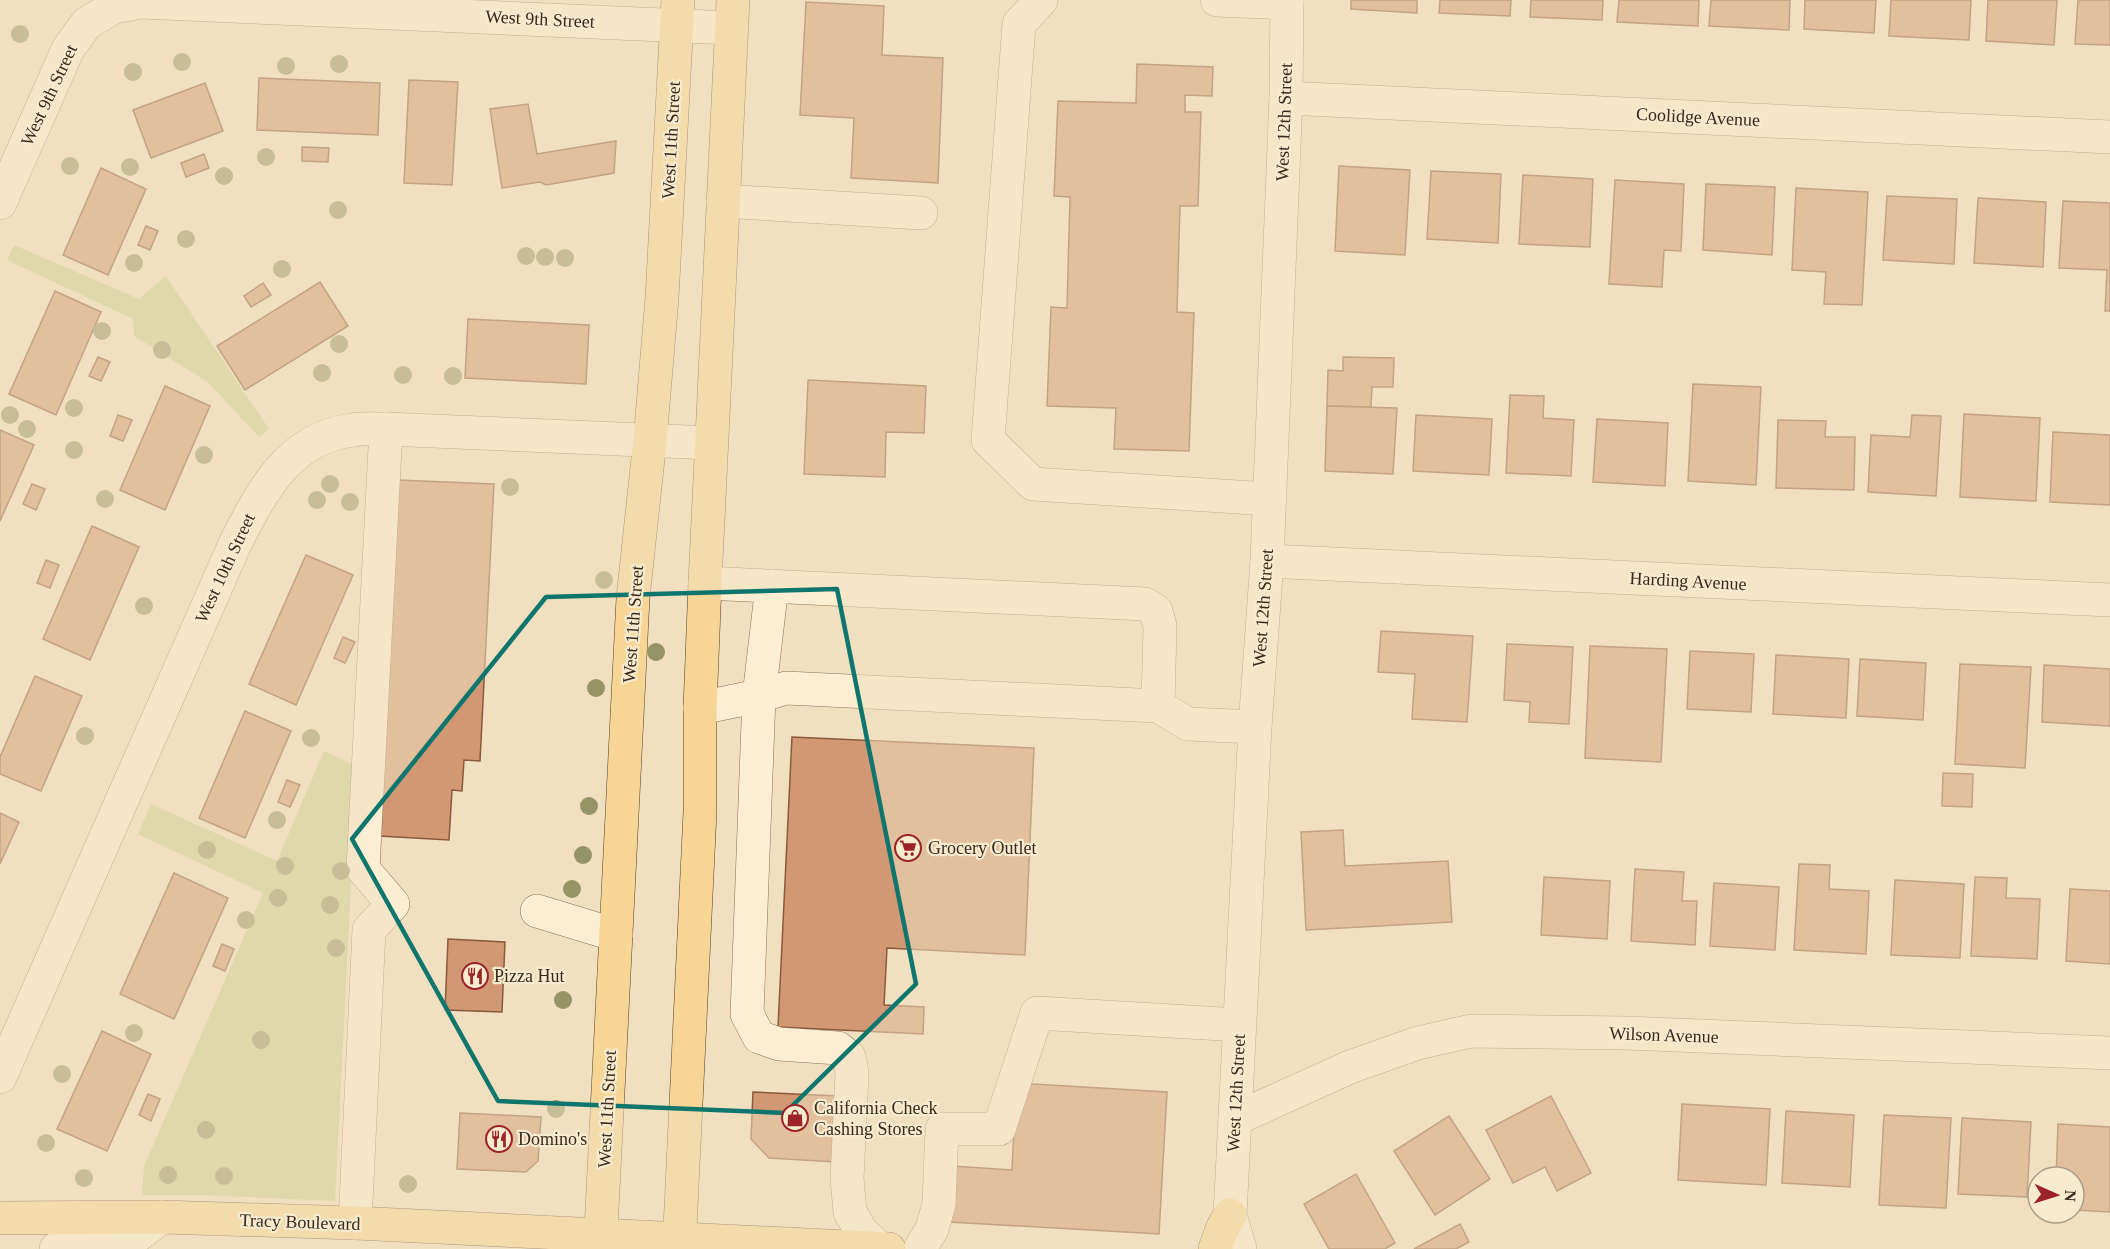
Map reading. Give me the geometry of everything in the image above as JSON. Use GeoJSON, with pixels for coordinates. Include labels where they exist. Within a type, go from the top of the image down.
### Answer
{"type":"FeatureCollection","features":[{"type":"Feature","properties":{"kind":"main road","name":"West 11th Street"},"geometry":{"type":"LineString","coordinates":[[600,1242],[633,598],[650,441],[662,298],[677,12]]}},
{"type":"Feature","properties":{"kind":"main road"},"geometry":{"type":"LineString","coordinates":[[679,1244],[700,812],[700,708],[711,443],[732,14]]}},
{"type":"Feature","properties":{"kind":"main road"},"geometry":{"type":"LineString","coordinates":[[1215,1249],[1230,1215]]}},
{"type":"Feature","properties":{"kind":"main road","name":"Tracy Boulevard"},"geometry":{"type":"LineString","coordinates":[[0,1218],[162,1217],[355,1223],[600,1242],[889,1249]]}},
{"type":"Feature","properties":{"kind":"street"},"geometry":{"type":"LineString","coordinates":[[1041,0],[1019,24],[988,440],[1033,484],[1269,499]]}},
{"type":"Feature","properties":{"kind":"street"},"geometry":{"type":"LineString","coordinates":[[1217,0],[1287,1]]}},
{"type":"Feature","properties":{"kind":"street","name":"West 12th Street"},"geometry":{"type":"LineString","coordinates":[[1240,1249],[1230,1215],[1255,727],[1267,561],[1286,98],[1287,1]]}},
{"type":"Feature","properties":{"kind":"street","name":"West 9th Street"},"geometry":{"type":"LineString","coordinates":[[0,203],[68,49],[87,23],[114,7],[141,2],[218,2],[732,14]]}},
{"type":"Feature","properties":{"kind":"street","name":"Coolidge Avenue"},"geometry":{"type":"LineString","coordinates":[[1286,98],[2110,137]]}},
{"type":"Feature","properties":{"kind":"street"},"geometry":{"type":"LineString","coordinates":[[723,201],[921,213]]}},
{"type":"Feature","properties":{"kind":"street"},"geometry":{"type":"LineString","coordinates":[[355,1223],[369,930],[393,904],[363,869],[386,429]]}},
{"type":"Feature","properties":{"kind":"street","name":"West 10th Street"},"geometry":{"type":"LineString","coordinates":[[0,1077],[235,544],[260,495],[288,458],[315,440],[352,430],[386,429],[711,443]]}},
{"type":"Feature","properties":{"kind":"street","name":"Harding Avenue"},"geometry":{"type":"LineString","coordinates":[[1267,561],[2110,600]]}},
{"type":"Feature","properties":{"kind":"street"},"geometry":{"type":"LineString","coordinates":[[705,583],[1145,604],[1156,611],[1160,626],[1158,706]]}},
{"type":"Feature","properties":{"kind":"street"},"geometry":{"type":"LineString","coordinates":[[772,586],[759,696],[747,1014],[759,1037],[779,1044],[838,1048],[849,1057],[852,1072],[847,1179],[850,1212],[861,1231],[879,1248]]}},
{"type":"Feature","properties":{"kind":"street"},"geometry":{"type":"LineString","coordinates":[[700,708],[786,688],[1158,706],[1188,724],[1255,727]]}},
{"type":"Feature","properties":{"kind":"street"},"geometry":{"type":"LineString","coordinates":[[537,911],[615,935]]}},
{"type":"Feature","properties":{"kind":"street"},"geometry":{"type":"LineString","coordinates":[[920,1249],[932,1229],[939,1204],[942,1129],[999,1129],[1037,1013],[1239,1025]]}},
{"type":"Feature","properties":{"kind":"street","name":"Wilson Avenue"},"geometry":{"type":"LineString","coordinates":[[1235,1119],[1350,1066],[1418,1043],[1471,1031],[1627,1033],[2110,1053]]}},
{"type":"Feature","properties":{"kind":"street"},"geometry":{"type":"LineString","coordinates":[[56,1249],[106,1247],[130,1241],[162,1217]]}},
{"type":"Feature","properties":{"kind":"highlighted area"},"geometry":{"type":"Polygon","coordinates":[[[837,589],[916,984],[785,1113],[498,1101],[352,839],[546,597],[837,589]]]}},
{"type":"Feature","properties":{"kind":"green space"},"geometry":{"type":"Polygon","coordinates":[[[14,245],[139,299],[166,276],[269,429],[259,437],[208,382],[134,336],[133,319],[7,260],[14,245]]]}},
{"type":"Feature","properties":{"kind":"green space"},"geometry":{"type":"Polygon","coordinates":[[[324,751],[357,766],[335,1201],[200,1195],[142,1195],[144,1166],[263,893],[138,834],[151,804],[277,861],[324,751]]]}},
{"type":"Feature","properties":{"kind":"building"},"geometry":{"type":"Polygon","coordinates":[[[1351,0],[1417,0],[1417,13],[1351,9],[1351,0]]]}},
{"type":"Feature","properties":{"kind":"building"},"geometry":{"type":"Polygon","coordinates":[[[1440,0],[1511,0],[1510,16],[1439,13],[1440,0]]]}},
{"type":"Feature","properties":{"kind":"building"},"geometry":{"type":"Polygon","coordinates":[[[1531,0],[1603,0],[1602,20],[1530,17],[1531,0]]]}},
{"type":"Feature","properties":{"kind":"building"},"geometry":{"type":"Polygon","coordinates":[[[1619,0],[1699,0],[1698,26],[1617,22],[1619,0]]]}},
{"type":"Feature","properties":{"kind":"building"},"geometry":{"type":"Polygon","coordinates":[[[1711,0],[1790,0],[1789,30],[1709,26],[1711,0]]]}},
{"type":"Feature","properties":{"kind":"building"},"geometry":{"type":"Polygon","coordinates":[[[1805,0],[1876,0],[1874,33],[1804,29],[1805,0]]]}},
{"type":"Feature","properties":{"kind":"building"},"geometry":{"type":"Polygon","coordinates":[[[1891,0],[1971,0],[1969,40],[1889,36],[1891,0]]]}},
{"type":"Feature","properties":{"kind":"building"},"geometry":{"type":"Polygon","coordinates":[[[1988,0],[2057,0],[2054,45],[1986,41],[1988,0]]]}},
{"type":"Feature","properties":{"kind":"building"},"geometry":{"type":"Polygon","coordinates":[[[2078,0],[2110,0],[2110,45],[2075,44],[2078,0]]]}},
{"type":"Feature","properties":{"kind":"building"},"geometry":{"type":"Polygon","coordinates":[[[806,2],[884,6],[882,55],[943,58],[938,183],[851,178],[854,118],[800,115],[806,2]]]}},
{"type":"Feature","properties":{"kind":"building"},"geometry":{"type":"Polygon","coordinates":[[[1137,64],[1213,67],[1212,96],[1185,95],[1185,112],[1201,112],[1198,206],[1180,206],[1177,312],[1194,313],[1189,451],[1114,449],[1116,408],[1047,406],[1051,307],[1067,308],[1070,197],[1054,196],[1058,101],[1136,103],[1137,64]]]}},
{"type":"Feature","properties":{"kind":"building"},"geometry":{"type":"Polygon","coordinates":[[[259,78],[380,83],[378,135],[257,130],[259,78]]]}},
{"type":"Feature","properties":{"kind":"building"},"geometry":{"type":"Polygon","coordinates":[[[409,80],[458,82],[452,185],[404,183],[409,80]]]}},
{"type":"Feature","properties":{"kind":"building"},"geometry":{"type":"Polygon","coordinates":[[[205,83],[223,131],[151,158],[133,110],[205,83]]]}},
{"type":"Feature","properties":{"kind":"building"},"geometry":{"type":"Polygon","coordinates":[[[528,104],[537,154],[616,141],[614,173],[546,185],[540,182],[502,188],[490,109],[528,104]]]}},
{"type":"Feature","properties":{"kind":"building"},"geometry":{"type":"Polygon","coordinates":[[[302,147],[329,148],[328,162],[302,161],[302,147]]]}},
{"type":"Feature","properties":{"kind":"building"},"geometry":{"type":"Polygon","coordinates":[[[204,154],[209,168],[186,177],[181,163],[204,154]]]}},
{"type":"Feature","properties":{"kind":"building"},"geometry":{"type":"Polygon","coordinates":[[[1339,166],[1410,170],[1405,255],[1335,251],[1339,166]]]}},
{"type":"Feature","properties":{"kind":"building"},"geometry":{"type":"Polygon","coordinates":[[[101,168],[146,189],[108,275],[63,255],[101,168]]]}},
{"type":"Feature","properties":{"kind":"building"},"geometry":{"type":"Polygon","coordinates":[[[1431,171],[1501,174],[1498,243],[1427,239],[1431,171]]]}},
{"type":"Feature","properties":{"kind":"building"},"geometry":{"type":"Polygon","coordinates":[[[1523,175],[1593,179],[1590,247],[1519,244],[1523,175]]]}},
{"type":"Feature","properties":{"kind":"building"},"geometry":{"type":"Polygon","coordinates":[[[1615,180],[1684,184],[1681,251],[1664,250],[1662,287],[1609,284],[1615,180]]]}},
{"type":"Feature","properties":{"kind":"building"},"geometry":{"type":"Polygon","coordinates":[[[1706,184],[1775,187],[1772,255],[1703,250],[1706,184]]]}},
{"type":"Feature","properties":{"kind":"building"},"geometry":{"type":"Polygon","coordinates":[[[1796,188],[1868,192],[1862,305],[1824,304],[1826,272],[1792,270],[1796,188]]]}},
{"type":"Feature","properties":{"kind":"building"},"geometry":{"type":"Polygon","coordinates":[[[1887,196],[1957,199],[1954,264],[1883,260],[1887,196]]]}},
{"type":"Feature","properties":{"kind":"building"},"geometry":{"type":"Polygon","coordinates":[[[1978,198],[2046,202],[2043,267],[1974,263],[1978,198]]]}},
{"type":"Feature","properties":{"kind":"building"},"geometry":{"type":"Polygon","coordinates":[[[2063,201],[2110,203],[2110,311],[2105,311],[2107,270],[2059,268],[2063,201]]]}},
{"type":"Feature","properties":{"kind":"building"},"geometry":{"type":"Polygon","coordinates":[[[146,226],[158,231],[150,250],[138,245],[146,226]]]}},
{"type":"Feature","properties":{"kind":"building"},"geometry":{"type":"Polygon","coordinates":[[[320,282],[348,326],[245,390],[217,346],[320,282]]]}},
{"type":"Feature","properties":{"kind":"building"},"geometry":{"type":"Polygon","coordinates":[[[263,283],[271,295],[251,307],[244,296],[263,283]]]}},
{"type":"Feature","properties":{"kind":"building"},"geometry":{"type":"Polygon","coordinates":[[[55,291],[101,312],[56,415],[9,394],[55,291]]]}},
{"type":"Feature","properties":{"kind":"building"},"geometry":{"type":"Polygon","coordinates":[[[468,319],[589,325],[586,384],[465,378],[468,319]]]}},
{"type":"Feature","properties":{"kind":"building"},"geometry":{"type":"Polygon","coordinates":[[[98,357],[110,362],[101,381],[89,376],[98,357]]]}},
{"type":"Feature","properties":{"kind":"building"},"geometry":{"type":"Polygon","coordinates":[[[1343,357],[1394,358],[1393,387],[1372,387],[1371,407],[1327,406],[1328,370],[1343,371],[1343,357]]]}},
{"type":"Feature","properties":{"kind":"building"},"geometry":{"type":"Polygon","coordinates":[[[808,380],[926,386],[924,433],[886,432],[885,477],[804,474],[808,380]]]}},
{"type":"Feature","properties":{"kind":"building"},"geometry":{"type":"Polygon","coordinates":[[[1693,384],[1761,387],[1756,485],[1688,481],[1693,384]]]}},
{"type":"Feature","properties":{"kind":"building"},"geometry":{"type":"Polygon","coordinates":[[[165,386],[210,406],[165,510],[120,490],[165,386]]]}},
{"type":"Feature","properties":{"kind":"building"},"geometry":{"type":"Polygon","coordinates":[[[1510,395],[1544,396],[1543,418],[1574,420],[1571,476],[1506,473],[1510,395]]]}},
{"type":"Feature","properties":{"kind":"building"},"geometry":{"type":"Polygon","coordinates":[[[1327,406],[1397,408],[1393,474],[1325,471],[1327,406]]]}},
{"type":"Feature","properties":{"kind":"building"},"geometry":{"type":"Polygon","coordinates":[[[1964,414],[2040,418],[2036,501],[1960,497],[1964,414]]]}},
{"type":"Feature","properties":{"kind":"building"},"geometry":{"type":"Polygon","coordinates":[[[118,415],[132,420],[123,441],[110,436],[118,415]]]}},
{"type":"Feature","properties":{"kind":"building"},"geometry":{"type":"Polygon","coordinates":[[[1416,415],[1492,419],[1489,475],[1413,471],[1416,415]]]}},
{"type":"Feature","properties":{"kind":"building"},"geometry":{"type":"Polygon","coordinates":[[[1912,415],[1941,416],[1936,496],[1868,492],[1871,435],[1910,437],[1912,415]]]}},
{"type":"Feature","properties":{"kind":"building"},"geometry":{"type":"Polygon","coordinates":[[[1597,419],[1668,423],[1665,486],[1593,482],[1597,419]]]}},
{"type":"Feature","properties":{"kind":"building"},"geometry":{"type":"Polygon","coordinates":[[[1778,420],[1826,421],[1825,437],[1855,437],[1854,490],[1776,488],[1778,420]]]}},
{"type":"Feature","properties":{"kind":"building"},"geometry":{"type":"Polygon","coordinates":[[[0,430],[34,445],[0,521],[0,430]]]}},
{"type":"Feature","properties":{"kind":"building"},"geometry":{"type":"Polygon","coordinates":[[[2053,432],[2110,435],[2110,505],[2050,502],[2053,432]]]}},
{"type":"Feature","properties":{"kind":"building"},"geometry":{"type":"Polygon","coordinates":[[[397,480],[494,484],[480,761],[464,760],[462,791],[452,790],[449,840],[379,836],[397,480]]]}},
{"type":"Feature","properties":{"kind":"building"},"geometry":{"type":"Polygon","coordinates":[[[32,484],[45,489],[36,510],[23,504],[32,484]]]}},
{"type":"Feature","properties":{"kind":"building"},"geometry":{"type":"Polygon","coordinates":[[[92,526],[139,547],[90,660],[43,639],[92,526]]]}},
{"type":"Feature","properties":{"kind":"building"},"geometry":{"type":"Polygon","coordinates":[[[306,555],[353,575],[296,705],[249,684],[306,555]]]}},
{"type":"Feature","properties":{"kind":"building"},"geometry":{"type":"Polygon","coordinates":[[[46,560],[59,565],[50,588],[37,583],[46,560]]]}},
{"type":"Feature","properties":{"kind":"building"},"geometry":{"type":"Polygon","coordinates":[[[1381,631],[1473,636],[1467,722],[1412,719],[1415,674],[1378,672],[1381,631]]]}},
{"type":"Feature","properties":{"kind":"building"},"geometry":{"type":"Polygon","coordinates":[[[343,637],[355,642],[345,663],[334,658],[343,637]]]}},
{"type":"Feature","properties":{"kind":"building"},"geometry":{"type":"Polygon","coordinates":[[[1507,644],[1573,647],[1569,724],[1529,722],[1530,702],[1504,700],[1507,644]]]}},
{"type":"Feature","properties":{"kind":"building"},"geometry":{"type":"Polygon","coordinates":[[[1590,646],[1667,649],[1661,762],[1585,758],[1590,646]]]}},
{"type":"Feature","properties":{"kind":"building"},"geometry":{"type":"Polygon","coordinates":[[[1690,651],[1754,654],[1751,712],[1687,709],[1690,651]]]}},
{"type":"Feature","properties":{"kind":"building"},"geometry":{"type":"Polygon","coordinates":[[[1776,655],[1849,659],[1846,718],[1773,714],[1776,655]]]}},
{"type":"Feature","properties":{"kind":"building"},"geometry":{"type":"Polygon","coordinates":[[[1860,659],[1926,663],[1923,720],[1857,716],[1860,659]]]}},
{"type":"Feature","properties":{"kind":"building"},"geometry":{"type":"Polygon","coordinates":[[[1960,664],[2031,667],[2025,768],[1955,764],[1960,664]]]}},
{"type":"Feature","properties":{"kind":"building"},"geometry":{"type":"Polygon","coordinates":[[[2044,665],[2110,669],[2110,726],[2042,722],[2044,665]]]}},
{"type":"Feature","properties":{"kind":"building"},"geometry":{"type":"Polygon","coordinates":[[[35,676],[82,696],[41,791],[0,774],[0,757],[35,676]]]}},
{"type":"Feature","properties":{"kind":"building"},"geometry":{"type":"Polygon","coordinates":[[[245,711],[291,731],[245,838],[199,818],[245,711]]]}},
{"type":"Feature","properties":{"kind":"building","name":"Grocery Outlet"},"geometry":{"type":"Polygon","coordinates":[[[792,737],[1034,748],[1025,955],[887,948],[884,1005],[924,1007],[923,1034],[778,1027],[792,737]]]}},
{"type":"Feature","properties":{"kind":"building"},"geometry":{"type":"Polygon","coordinates":[[[1943,773],[1973,774],[1972,807],[1942,806],[1943,773]]]}},
{"type":"Feature","properties":{"kind":"building"},"geometry":{"type":"Polygon","coordinates":[[[287,780],[300,785],[290,807],[278,802],[287,780]]]}},
{"type":"Feature","properties":{"kind":"building"},"geometry":{"type":"Polygon","coordinates":[[[0,813],[19,822],[0,864],[0,813]]]}},
{"type":"Feature","properties":{"kind":"building"},"geometry":{"type":"Polygon","coordinates":[[[1343,830],[1345,866],[1448,861],[1452,922],[1306,930],[1301,832],[1343,830]]]}},
{"type":"Feature","properties":{"kind":"building"},"geometry":{"type":"Polygon","coordinates":[[[1799,864],[1830,865],[1829,889],[1869,891],[1866,954],[1794,950],[1799,864]]]}},
{"type":"Feature","properties":{"kind":"building"},"geometry":{"type":"Polygon","coordinates":[[[1635,869],[1684,872],[1682,901],[1697,901],[1695,945],[1631,941],[1635,869]]]}},
{"type":"Feature","properties":{"kind":"building"},"geometry":{"type":"Polygon","coordinates":[[[174,873],[228,898],[174,1019],[120,994],[174,873]]]}},
{"type":"Feature","properties":{"kind":"building"},"geometry":{"type":"Polygon","coordinates":[[[1544,877],[1610,881],[1607,939],[1541,935],[1544,877]]]}},
{"type":"Feature","properties":{"kind":"building"},"geometry":{"type":"Polygon","coordinates":[[[1975,877],[2007,878],[2006,898],[2040,899],[2037,959],[1971,956],[1975,877]]]}},
{"type":"Feature","properties":{"kind":"building"},"geometry":{"type":"Polygon","coordinates":[[[1895,880],[1964,884],[1960,958],[1891,955],[1895,880]]]}},
{"type":"Feature","properties":{"kind":"building"},"geometry":{"type":"Polygon","coordinates":[[[1714,883],[1779,887],[1775,950],[1710,946],[1714,883]]]}},
{"type":"Feature","properties":{"kind":"building"},"geometry":{"type":"Polygon","coordinates":[[[2070,889],[2110,891],[2110,964],[2066,961],[2070,889]]]}},
{"type":"Feature","properties":{"kind":"building","name":"Pizza Hut"},"geometry":{"type":"Polygon","coordinates":[[[448,939],[505,942],[502,1012],[445,1010],[448,939]]]}},
{"type":"Feature","properties":{"kind":"building"},"geometry":{"type":"Polygon","coordinates":[[[222,944],[234,949],[225,971],[213,966],[222,944]]]}},
{"type":"Feature","properties":{"kind":"building"},"geometry":{"type":"Polygon","coordinates":[[[102,1031],[151,1054],[107,1151],[57,1129],[102,1031]]]}},
{"type":"Feature","properties":{"kind":"building"},"geometry":{"type":"Polygon","coordinates":[[[1016,1083],[1167,1092],[1159,1234],[949,1222],[952,1166],[1012,1170],[1016,1083]]]}},
{"type":"Feature","properties":{"kind":"building","name":"California Check Cashing Stores"},"geometry":{"type":"Polygon","coordinates":[[[753,1092],[839,1096],[836,1162],[769,1158],[751,1139],[753,1092]]]}},
{"type":"Feature","properties":{"kind":"building"},"geometry":{"type":"Polygon","coordinates":[[[148,1094],[160,1099],[151,1121],[139,1115],[148,1094]]]}},
{"type":"Feature","properties":{"kind":"building"},"geometry":{"type":"Polygon","coordinates":[[[1551,1096],[1591,1173],[1557,1191],[1545,1167],[1513,1183],[1486,1130],[1551,1096]]]}},
{"type":"Feature","properties":{"kind":"building"},"geometry":{"type":"Polygon","coordinates":[[[1682,1104],[1770,1109],[1766,1185],[1678,1180],[1682,1104]]]}},
{"type":"Feature","properties":{"kind":"building"},"geometry":{"type":"Polygon","coordinates":[[[1786,1111],[1854,1115],[1850,1187],[1782,1183],[1786,1111]]]}},
{"type":"Feature","properties":{"kind":"building","name":"Domino's"},"geometry":{"type":"Polygon","coordinates":[[[460,1113],[541,1117],[538,1161],[526,1172],[457,1169],[460,1113]]]}},
{"type":"Feature","properties":{"kind":"building"},"geometry":{"type":"Polygon","coordinates":[[[1884,1115],[1951,1118],[1946,1208],[1879,1205],[1884,1115]]]}},
{"type":"Feature","properties":{"kind":"building"},"geometry":{"type":"Polygon","coordinates":[[[1449,1116],[1490,1179],[1435,1215],[1394,1151],[1449,1116]]]}},
{"type":"Feature","properties":{"kind":"building"},"geometry":{"type":"Polygon","coordinates":[[[1962,1118],[2031,1122],[2029,1165],[2026,1165],[2026,1197],[1958,1194],[1962,1118]]]}},
{"type":"Feature","properties":{"kind":"building"},"geometry":{"type":"Polygon","coordinates":[[[2058,1124],[2110,1127],[2110,1212],[2086,1211],[2086,1165],[2056,1165],[2058,1124]]]}},
{"type":"Feature","properties":{"kind":"building"},"geometry":{"type":"Polygon","coordinates":[[[1356,1174],[1395,1243],[1385,1249],[1329,1249],[1304,1204],[1356,1174]]]}},
{"type":"Feature","properties":{"kind":"building"},"geometry":{"type":"Polygon","coordinates":[[[1460,1224],[1469,1242],[1456,1249],[1414,1249],[1460,1224]]]}},
{"type":"Feature","properties":{"kind":"place","name":"Grocery Outlet"},"geometry":{"type":"Point","coordinates":[908,848]}},
{"type":"Feature","properties":{"kind":"place","name":"Pizza Hut"},"geometry":{"type":"Point","coordinates":[475,976]}},
{"type":"Feature","properties":{"kind":"place","name":"California Check Cashing Stores"},"geometry":{"type":"Point","coordinates":[795,1118]}},
{"type":"Feature","properties":{"kind":"place","name":"Domino's"},"geometry":{"type":"Point","coordinates":[499,1139]}}]}
